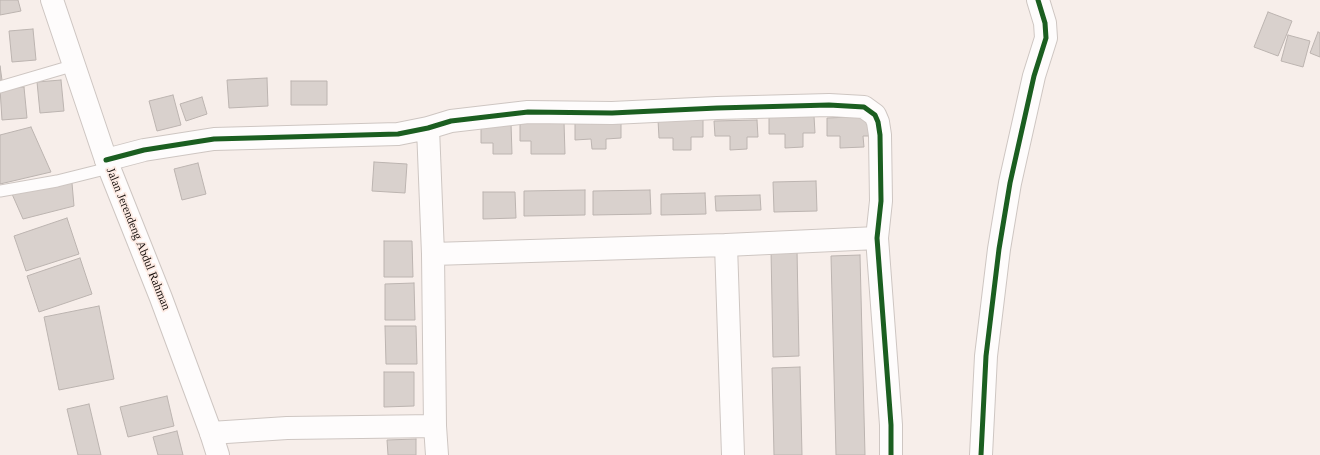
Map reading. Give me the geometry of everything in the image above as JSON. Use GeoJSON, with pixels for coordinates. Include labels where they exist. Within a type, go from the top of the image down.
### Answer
{"type":"FeatureCollection","features":[{"type":"Feature","properties":{"kind":"main road","name":"Jalan Jerendeng Abdul Rahman"},"geometry":{"type":"LineString","coordinates":[[52,0],[108,164],[161,298],[218,455]]}},
{"type":"Feature","properties":{"kind":"main road"},"geometry":{"type":"LineString","coordinates":[[981,455],[986,356],[999,249],[1012,176],[1034,76],[1046,38],[1045,23],[1038,0]]}},
{"type":"Feature","properties":{"kind":"main road"},"geometry":{"type":"LineString","coordinates":[[108,164],[144,150],[214,138],[387,135],[428,128],[451,121],[528,112],[612,113],[829,104],[864,107],[875,115],[878,122],[880,135],[881,201],[877,238],[891,425],[891,455]]}},
{"type":"Feature","properties":{"kind":"main road"},"geometry":{"type":"LineString","coordinates":[[428,128],[433,254],[435,426],[437,455]]}},
{"type":"Feature","properties":{"kind":"main road"},"geometry":{"type":"LineString","coordinates":[[433,254],[726,245],[877,238]]}},
{"type":"Feature","properties":{"kind":"main road"},"geometry":{"type":"LineString","coordinates":[[726,245],[733,455]]}},
{"type":"Feature","properties":{"kind":"main road"},"geometry":{"type":"LineString","coordinates":[[211,433],[287,428],[435,426]]}},
{"type":"Feature","properties":{"kind":"lane"},"geometry":{"type":"LineString","coordinates":[[0,87],[75,65]]}},
{"type":"Feature","properties":{"kind":"lane"},"geometry":{"type":"LineString","coordinates":[[0,191],[50,182],[108,164]]}},
{"type":"Feature","properties":{"kind":"building"},"geometry":{"type":"Polygon","coordinates":[[[0,0],[18,0],[21,11],[0,15],[0,0]]]}},
{"type":"Feature","properties":{"kind":"building"},"geometry":{"type":"Polygon","coordinates":[[[1268,12],[1292,21],[1278,56],[1254,47],[1268,12]]]}},
{"type":"Feature","properties":{"kind":"building"},"geometry":{"type":"Polygon","coordinates":[[[33,29],[36,60],[12,62],[9,31],[33,29]]]}},
{"type":"Feature","properties":{"kind":"building"},"geometry":{"type":"Polygon","coordinates":[[[1318,32],[1320,33],[1320,57],[1310,53],[1318,32]]]}},
{"type":"Feature","properties":{"kind":"building"},"geometry":{"type":"Polygon","coordinates":[[[1288,35],[1310,41],[1303,67],[1281,61],[1288,35]]]}},
{"type":"Feature","properties":{"kind":"building"},"geometry":{"type":"Polygon","coordinates":[[[0,66],[2,80],[0,81],[0,66]]]}},
{"type":"Feature","properties":{"kind":"building"},"geometry":{"type":"Polygon","coordinates":[[[267,78],[268,106],[229,108],[227,80],[267,78]]]}},
{"type":"Feature","properties":{"kind":"building"},"geometry":{"type":"Polygon","coordinates":[[[61,80],[64,111],[40,113],[37,82],[61,80]]]}},
{"type":"Feature","properties":{"kind":"building"},"geometry":{"type":"Polygon","coordinates":[[[291,81],[327,81],[327,105],[291,105],[291,81]]]}},
{"type":"Feature","properties":{"kind":"building"},"geometry":{"type":"Polygon","coordinates":[[[24,87],[27,118],[2,120],[0,89],[24,87]]]}},
{"type":"Feature","properties":{"kind":"building"},"geometry":{"type":"Polygon","coordinates":[[[173,95],[181,125],[157,131],[149,101],[173,95]]]}},
{"type":"Feature","properties":{"kind":"building"},"geometry":{"type":"Polygon","coordinates":[[[202,97],[207,114],[186,121],[180,104],[202,97]]]}},
{"type":"Feature","properties":{"kind":"building"},"geometry":{"type":"Polygon","coordinates":[[[814,116],[815,133],[803,133],[803,147],[785,148],[785,134],[769,134],[769,117],[814,116]]]}},
{"type":"Feature","properties":{"kind":"building"},"geometry":{"type":"Polygon","coordinates":[[[872,116],[872,136],[863,136],[864,147],[840,148],[840,136],[827,136],[827,118],[872,116]]]}},
{"type":"Feature","properties":{"kind":"building"},"geometry":{"type":"Polygon","coordinates":[[[703,118],[703,137],[691,137],[691,150],[673,150],[673,138],[659,138],[658,120],[703,118]]]}},
{"type":"Feature","properties":{"kind":"building"},"geometry":{"type":"Polygon","coordinates":[[[621,119],[621,138],[606,139],[606,149],[592,149],[591,139],[575,140],[575,120],[621,119]]]}},
{"type":"Feature","properties":{"kind":"building"},"geometry":{"type":"Polygon","coordinates":[[[757,120],[758,137],[747,137],[747,149],[730,150],[730,136],[715,136],[714,121],[757,120]]]}},
{"type":"Feature","properties":{"kind":"building"},"geometry":{"type":"Polygon","coordinates":[[[564,122],[565,154],[531,154],[531,141],[520,141],[520,123],[564,122]]]}},
{"type":"Feature","properties":{"kind":"building"},"geometry":{"type":"Polygon","coordinates":[[[481,123],[511,123],[512,154],[493,154],[493,143],[481,143],[481,123]]]}},
{"type":"Feature","properties":{"kind":"building"},"geometry":{"type":"Polygon","coordinates":[[[31,127],[51,172],[0,184],[0,135],[31,127]]]}},
{"type":"Feature","properties":{"kind":"building"},"geometry":{"type":"Polygon","coordinates":[[[374,162],[407,164],[405,193],[372,191],[374,162]]]}},
{"type":"Feature","properties":{"kind":"building"},"geometry":{"type":"Polygon","coordinates":[[[198,163],[206,194],[182,200],[174,169],[198,163]]]}},
{"type":"Feature","properties":{"kind":"building"},"geometry":{"type":"Polygon","coordinates":[[[816,181],[817,211],[774,212],[773,182],[816,181]]]}},
{"type":"Feature","properties":{"kind":"building"},"geometry":{"type":"Polygon","coordinates":[[[72,183],[74,206],[23,219],[12,194],[72,183]]]}},
{"type":"Feature","properties":{"kind":"building"},"geometry":{"type":"Polygon","coordinates":[[[585,190],[585,215],[524,216],[524,191],[585,190]]]}},
{"type":"Feature","properties":{"kind":"building"},"geometry":{"type":"Polygon","coordinates":[[[650,190],[651,214],[593,215],[593,191],[650,190]]]}},
{"type":"Feature","properties":{"kind":"building"},"geometry":{"type":"Polygon","coordinates":[[[483,192],[515,192],[516,218],[483,219],[483,192]]]}},
{"type":"Feature","properties":{"kind":"building"},"geometry":{"type":"Polygon","coordinates":[[[705,193],[706,214],[661,215],[661,194],[705,193]]]}},
{"type":"Feature","properties":{"kind":"building"},"geometry":{"type":"Polygon","coordinates":[[[760,195],[761,210],[716,211],[715,196],[760,195]]]}},
{"type":"Feature","properties":{"kind":"building"},"geometry":{"type":"Polygon","coordinates":[[[67,218],[79,254],[26,271],[14,236],[67,218]]]}},
{"type":"Feature","properties":{"kind":"building"},"geometry":{"type":"Polygon","coordinates":[[[384,241],[412,241],[413,277],[384,277],[384,241]]]}},
{"type":"Feature","properties":{"kind":"building"},"geometry":{"type":"Polygon","coordinates":[[[797,249],[799,356],[773,357],[771,250],[797,249]]]}},
{"type":"Feature","properties":{"kind":"building"},"geometry":{"type":"Polygon","coordinates":[[[860,255],[865,455],[836,455],[831,256],[860,255]]]}},
{"type":"Feature","properties":{"kind":"building"},"geometry":{"type":"Polygon","coordinates":[[[80,258],[92,294],[39,312],[27,276],[80,258]]]}},
{"type":"Feature","properties":{"kind":"building"},"geometry":{"type":"Polygon","coordinates":[[[414,283],[415,320],[385,320],[385,284],[414,283]]]}},
{"type":"Feature","properties":{"kind":"building"},"geometry":{"type":"Polygon","coordinates":[[[99,306],[114,379],[59,390],[44,317],[99,306]]]}},
{"type":"Feature","properties":{"kind":"building"},"geometry":{"type":"Polygon","coordinates":[[[385,326],[416,326],[417,364],[386,364],[385,326]]]}},
{"type":"Feature","properties":{"kind":"building"},"geometry":{"type":"Polygon","coordinates":[[[800,367],[802,455],[774,455],[772,368],[800,367]]]}},
{"type":"Feature","properties":{"kind":"building"},"geometry":{"type":"Polygon","coordinates":[[[384,372],[414,372],[414,406],[384,407],[384,372]]]}},
{"type":"Feature","properties":{"kind":"building"},"geometry":{"type":"Polygon","coordinates":[[[167,396],[174,426],[128,437],[120,407],[167,396]]]}},
{"type":"Feature","properties":{"kind":"building"},"geometry":{"type":"Polygon","coordinates":[[[89,404],[101,455],[78,455],[67,409],[89,404]]]}},
{"type":"Feature","properties":{"kind":"building"},"geometry":{"type":"Polygon","coordinates":[[[177,431],[183,455],[158,455],[153,437],[177,431]]]}},
{"type":"Feature","properties":{"kind":"building"},"geometry":{"type":"Polygon","coordinates":[[[416,439],[416,455],[388,455],[387,440],[416,439]]]}},
{"type":"Feature","properties":{"kind":"cycle path"},"geometry":{"type":"LineString","coordinates":[[981,455],[986,356],[999,249],[1010,183],[1034,76],[1046,38],[1045,23],[1038,0]]}},
{"type":"Feature","properties":{"kind":"cycle path"},"geometry":{"type":"LineString","coordinates":[[106,160],[144,150],[214,139],[398,134],[428,128],[451,121],[528,112],[612,113],[829,105],[864,107],[875,115],[878,122],[880,135],[881,201],[877,238],[891,425],[891,455]]}}]}
